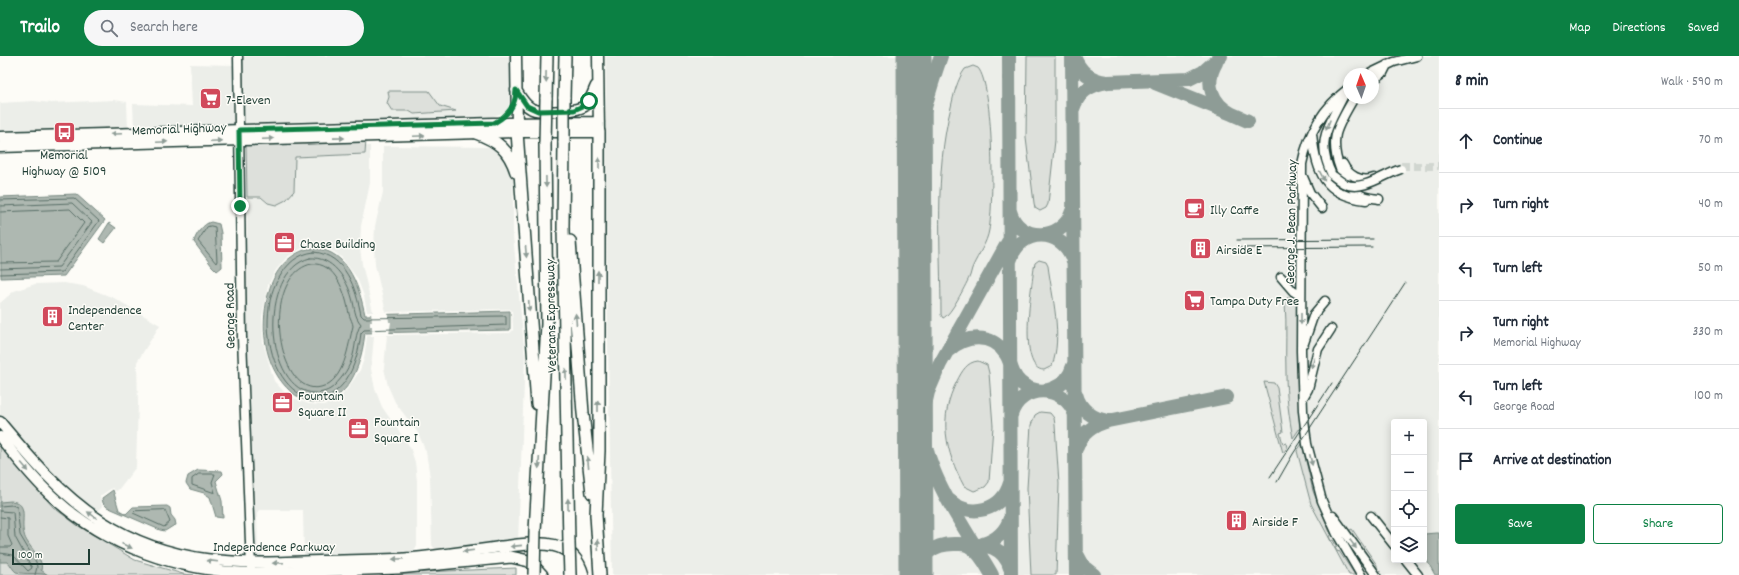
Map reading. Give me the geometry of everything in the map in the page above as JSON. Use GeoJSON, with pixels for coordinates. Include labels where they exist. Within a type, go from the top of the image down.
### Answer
{"type":"FeatureCollection","features":[{"type":"Feature","properties":{"kind":"highway","name":"Veterans Expressway"},"geometry":{"type":"LineString","coordinates":[[534,575],[535,531],[547,324],[545,143],[547,56]]}},
{"type":"Feature","properties":{"kind":"highway","name":"Veterans Expressway"},"geometry":{"type":"LineString","coordinates":[[564,56],[565,186],[563,227],[570,575]]}},
{"type":"Feature","properties":{"kind":"highway"},"geometry":{"type":"LineString","coordinates":[[517,127],[533,363],[541,424]]}},
{"type":"Feature","properties":{"kind":"highway"},"geometry":{"type":"LineString","coordinates":[[596,515],[599,451],[599,127]]}},
{"type":"Feature","properties":{"kind":"highway"},"geometry":{"type":"LineString","coordinates":[[476,134],[494,140],[504,148],[511,159],[520,184]]}},
{"type":"Feature","properties":{"kind":"highway"},"geometry":{"type":"LineString","coordinates":[[565,186],[588,461],[596,515],[600,575]]}},
{"type":"Feature","properties":{"kind":"highway"},"geometry":{"type":"LineString","coordinates":[[500,547],[539,544],[553,545],[568,553],[579,566],[583,575]]}},
{"type":"Feature","properties":{"kind":"highway"},"geometry":{"type":"LineString","coordinates":[[251,570],[398,568],[512,557],[529,561],[542,575]]}},
{"type":"Feature","properties":{"kind":"main road"},"geometry":{"type":"LineString","coordinates":[[516,56],[517,127]]}},
{"type":"Feature","properties":{"kind":"main road"},"geometry":{"type":"LineString","coordinates":[[598,56],[599,127]]}},
{"type":"Feature","properties":{"kind":"main road"},"geometry":{"type":"LineString","coordinates":[[516,93],[527,106],[535,110],[574,110],[585,105],[589,101],[598,80]]}},
{"type":"Feature","properties":{"kind":"main road"},"geometry":{"type":"LineString","coordinates":[[494,123],[509,112],[516,93]]}},
{"type":"Feature","properties":{"kind":"main road","name":"Memorial Highway"},"geometry":{"type":"LineString","coordinates":[[0,147],[27,142],[239,135],[494,123],[517,127]]}},
{"type":"Feature","properties":{"kind":"main road","name":"Memorial Highway"},"geometry":{"type":"LineString","coordinates":[[239,135],[476,134],[517,127],[599,127]]}},
{"type":"Feature","properties":{"kind":"main road","name":"Memorial Highway"},"geometry":{"type":"LineString","coordinates":[[0,137],[27,142]]}},
{"type":"Feature","properties":{"kind":"main road","name":"Independence Parkway"},"geometry":{"type":"LineString","coordinates":[[0,422],[35,464],[60,490],[83,509],[113,528],[144,543],[181,555],[251,570]]}},
{"type":"Feature","properties":{"kind":"main road","name":"Independence Parkway"},"geometry":{"type":"LineString","coordinates":[[0,438],[53,497],[82,520],[109,537],[147,554],[181,565],[219,572],[404,558],[500,547]]}},
{"type":"Feature","properties":{"kind":"street","name":"George Road"},"geometry":{"type":"LineString","coordinates":[[238,56],[242,338],[251,570]]}},
{"type":"Feature","properties":{"kind":"street"},"geometry":{"type":"LineString","coordinates":[[1379,69],[1417,56]]}},
{"type":"Feature","properties":{"kind":"street"},"geometry":{"type":"LineString","coordinates":[[1379,76],[1383,73],[1387,65]]}},
{"type":"Feature","properties":{"kind":"street","name":"George J. Bean Parkway"},"geometry":{"type":"LineString","coordinates":[[1343,93],[1320,118],[1305,152],[1302,172],[1302,399],[1307,444],[1322,501],[1337,534],[1361,575]]}},
{"type":"Feature","properties":{"kind":"street"},"geometry":{"type":"LineString","coordinates":[[1340,126],[1341,158],[1346,170],[1354,177],[1365,180],[1371,179],[1387,171],[1401,168],[1387,173],[1372,182],[1359,186],[1346,184],[1332,175],[1326,162],[1324,136],[1329,122],[1343,96]]}},
{"type":"Feature","properties":{"kind":"street"},"geometry":{"type":"LineString","coordinates":[[1312,134],[1316,164],[1325,182],[1331,188],[1355,198],[1379,200],[1360,195],[1346,180],[1338,161],[1336,134],[1351,104]]}},
{"type":"Feature","properties":{"kind":"street"},"geometry":{"type":"LineString","coordinates":[[1302,172],[1310,193],[1322,208]]}},
{"type":"Feature","properties":{"kind":"street"},"geometry":{"type":"LineString","coordinates":[[1281,277],[1301,296]]}},
{"type":"Feature","properties":{"kind":"street"},"geometry":{"type":"LineString","coordinates":[[1301,351],[1314,314],[1325,301]]}},
{"type":"Feature","properties":{"kind":"street"},"geometry":{"type":"LineString","coordinates":[[1302,399],[1308,389],[1314,358],[1331,329]]}},
{"type":"Feature","properties":{"kind":"street"},"geometry":{"type":"LineString","coordinates":[[1322,501],[1376,575]]}},
{"type":"Feature","properties":{"kind":"street"},"geometry":{"type":"LineString","coordinates":[[1371,516],[1391,541]]}},
{"type":"Feature","properties":{"kind":"street"},"geometry":{"type":"LineString","coordinates":[[1408,563],[1418,575]]}},
{"type":"Feature","properties":{"kind":"shaded area"},"geometry":{"type":"Polygon","coordinates":[[[241,56],[511,56],[513,98],[505,112],[482,120],[241,127],[241,56]],[[388,92],[389,97],[387,103],[396,111],[454,111],[388,92]]]}},
{"type":"Feature","properties":{"kind":"shaded area"},"geometry":{"type":"Polygon","coordinates":[[[606,56],[1439,56],[1439,575],[612,575],[606,223],[606,56]]]}},
{"type":"Feature","properties":{"kind":"shaded area"},"geometry":{"type":"Polygon","coordinates":[[[1027,56],[1054,56],[1055,58],[1055,140],[1048,204],[1046,208],[1040,211],[1035,208],[1034,203],[1026,138],[1027,56]]]}},
{"type":"Feature","properties":{"kind":"shaded area"},"geometry":{"type":"Polygon","coordinates":[[[190,64],[236,65],[236,127],[134,130],[133,104],[192,106],[190,64]]]}},
{"type":"Feature","properties":{"kind":"shaded area"},"geometry":{"type":"Polygon","coordinates":[[[973,66],[978,68],[983,79],[990,120],[992,172],[991,216],[988,235],[973,266],[970,276],[954,306],[943,318],[941,315],[940,237],[940,184],[942,158],[956,87],[965,69],[973,66]]]}},
{"type":"Feature","properties":{"kind":"shaded area"},"geometry":{"type":"Polygon","coordinates":[[[388,91],[429,91],[440,106],[456,111],[414,114],[409,111],[392,111],[387,103],[389,97],[388,91]]]}},
{"type":"Feature","properties":{"kind":"shaded area"},"geometry":{"type":"Polygon","coordinates":[[[114,100],[127,102],[128,130],[0,134],[0,103],[34,101],[51,103],[114,100]]]}},
{"type":"Feature","properties":{"kind":"shaded area"},"geometry":{"type":"Polygon","coordinates":[[[366,140],[365,154],[295,157],[294,191],[286,200],[276,205],[268,203],[261,197],[247,197],[246,143],[366,140]]]}},
{"type":"Feature","properties":{"kind":"shaded area"},"geometry":{"type":"Polygon","coordinates":[[[366,146],[370,146],[370,183],[361,226],[360,247],[362,264],[373,312],[367,312],[364,296],[357,278],[341,257],[321,246],[302,248],[287,257],[276,270],[268,285],[262,317],[263,342],[274,381],[288,396],[309,404],[324,405],[338,400],[349,387],[360,370],[364,359],[367,336],[374,336],[371,369],[375,389],[382,407],[410,447],[415,462],[417,481],[417,545],[412,555],[304,558],[303,510],[259,510],[257,513],[258,549],[265,560],[253,560],[247,431],[243,242],[247,235],[247,197],[261,197],[268,203],[295,157],[365,154],[366,146]]]}},
{"type":"Feature","properties":{"kind":"shaded area"},"geometry":{"type":"Polygon","coordinates":[[[383,146],[492,147],[510,163],[513,171],[513,235],[525,356],[518,543],[436,551],[432,545],[430,477],[426,452],[418,433],[395,402],[388,386],[384,368],[387,335],[510,333],[513,330],[512,311],[510,309],[386,312],[375,265],[374,247],[375,226],[383,192],[383,146]]]}},
{"type":"Feature","properties":{"kind":"shaded area"},"geometry":{"type":"Polygon","coordinates":[[[1039,260],[1046,262],[1048,266],[1057,329],[1057,342],[1052,366],[1044,370],[1036,366],[1031,356],[1028,342],[1031,291],[1035,263],[1039,260]]]}},
{"type":"Feature","properties":{"kind":"shaded area"},"geometry":{"type":"Polygon","coordinates":[[[64,283],[83,286],[114,298],[160,325],[137,362],[138,404],[136,467],[118,490],[116,491],[112,488],[100,496],[102,506],[95,514],[75,499],[0,418],[0,303],[14,291],[35,284],[64,283]]]}},
{"type":"Feature","properties":{"kind":"shaded area"},"geometry":{"type":"Polygon","coordinates":[[[1292,296],[1295,297],[1298,302],[1300,428],[1293,438],[1287,389],[1285,302],[1287,298],[1292,296]]]}},
{"type":"Feature","properties":{"kind":"shaded area"},"geometry":{"type":"Polygon","coordinates":[[[978,361],[987,365],[989,373],[993,426],[989,482],[985,487],[974,491],[964,486],[957,473],[948,447],[946,421],[947,408],[951,394],[959,377],[968,365],[978,361]]]}},
{"type":"Feature","properties":{"kind":"shaded area"},"geometry":{"type":"Polygon","coordinates":[[[1264,382],[1274,383],[1277,388],[1283,432],[1280,433],[1283,444],[1286,443],[1287,448],[1283,453],[1264,382]]]}},
{"type":"Feature","properties":{"kind":"shaded area"},"geometry":{"type":"Polygon","coordinates":[[[1040,412],[1050,413],[1054,418],[1055,425],[1059,484],[1056,575],[1031,575],[1027,488],[1031,425],[1035,415],[1040,412]]]}},
{"type":"Feature","properties":{"kind":"shaded area"},"geometry":{"type":"Polygon","coordinates":[[[1302,444],[1313,491],[1331,535],[1329,536],[1331,541],[1333,540],[1337,547],[1335,548],[1338,552],[1339,551],[1355,575],[1349,575],[1311,504],[1297,451],[1302,444]]]}},
{"type":"Feature","properties":{"kind":"shaded area"},"geometry":{"type":"Polygon","coordinates":[[[0,445],[53,507],[77,525],[135,560],[183,574],[194,575],[0,575],[0,445]]]}},
{"type":"Feature","properties":{"kind":"shaded area"},"geometry":{"type":"Polygon","coordinates":[[[1352,529],[1377,565],[1377,568],[1348,531],[1352,529]]]}},
{"type":"Feature","properties":{"kind":"shaded area"},"geometry":{"type":"Polygon","coordinates":[[[516,568],[516,575],[355,575],[516,568]]]}},
{"type":"Feature","properties":{"kind":"water"},"geometry":{"type":"Polygon","coordinates":[[[76,194],[105,220],[64,276],[1,278],[0,197],[76,194]]]}},
{"type":"Feature","properties":{"kind":"water"},"geometry":{"type":"Polygon","coordinates":[[[211,222],[219,224],[221,233],[222,267],[217,271],[194,242],[200,230],[211,222]]]}},
{"type":"Feature","properties":{"kind":"water"},"geometry":{"type":"Polygon","coordinates":[[[109,223],[116,228],[104,243],[99,239],[109,223]]]}},
{"type":"Feature","properties":{"kind":"water"},"geometry":{"type":"Polygon","coordinates":[[[308,249],[321,249],[332,253],[341,260],[348,269],[359,291],[365,315],[510,311],[510,330],[365,333],[356,371],[340,394],[321,402],[301,398],[283,383],[270,359],[264,328],[269,291],[274,277],[288,259],[301,251],[308,249]]]}},
{"type":"Feature","properties":{"kind":"water"},"geometry":{"type":"Polygon","coordinates":[[[198,470],[222,471],[223,474],[216,481],[222,501],[223,518],[216,517],[210,497],[204,493],[190,489],[186,483],[188,476],[198,470]]]}},
{"type":"Feature","properties":{"kind":"water"},"geometry":{"type":"Polygon","coordinates":[[[113,490],[119,510],[126,514],[133,507],[167,506],[170,508],[171,515],[175,520],[176,525],[165,531],[160,530],[107,507],[103,503],[102,498],[113,490]]]}},
{"type":"Feature","properties":{"kind":"water"},"geometry":{"type":"Polygon","coordinates":[[[0,502],[17,502],[22,509],[25,538],[38,556],[42,566],[41,570],[48,575],[16,572],[8,562],[0,562],[0,502]]]}},
{"type":"Feature","properties":{"kind":"water"},"geometry":{"type":"Polygon","coordinates":[[[1439,533],[1439,575],[1435,575],[1427,560],[1427,534],[1439,533]]]}},
{"type":"Feature","properties":{"kind":"pier"},"geometry":{"type":"Polygon","coordinates":[[[388,312],[389,322],[391,322],[389,335],[372,335],[372,326],[370,326],[370,322],[372,322],[371,313],[388,312]]]}},
{"type":"Feature","properties":{"kind":"taxiway"},"geometry":{"type":"LineString","coordinates":[[916,230],[916,173],[918,141],[926,104],[941,56]]}},
{"type":"Feature","properties":{"kind":"taxiway"},"geometry":{"type":"LineString","coordinates":[[1009,56],[1011,575]]}},
{"type":"Feature","properties":{"kind":"taxiway"},"geometry":{"type":"LineString","coordinates":[[1072,56],[1076,575]]}},
{"type":"Feature","properties":{"kind":"taxiway"},"geometry":{"type":"LineString","coordinates":[[1074,56],[1082,71],[1096,80],[1107,82]]}},
{"type":"Feature","properties":{"kind":"taxiway"},"geometry":{"type":"LineString","coordinates":[[1073,109],[1078,98],[1086,90],[1096,85],[1108,82],[1189,79],[1203,72],[1221,56]]}},
{"type":"Feature","properties":{"kind":"taxiway"},"geometry":{"type":"LineString","coordinates":[[1155,83],[1232,114],[1219,105],[1212,92],[1211,78],[1212,71],[1216,63]]}},
{"type":"Feature","properties":{"kind":"taxiway"},"geometry":{"type":"LineString","coordinates":[[1232,114],[1248,121]]}},
{"type":"Feature","properties":{"kind":"taxiway"},"geometry":{"type":"LineString","coordinates":[[1010,211],[1015,221],[1022,229],[1031,233],[1041,234],[1051,233],[1060,228],[1067,221],[1072,211]]}},
{"type":"Feature","properties":{"kind":"taxiway"},"geometry":{"type":"LineString","coordinates":[[1010,261],[1015,250],[1022,242],[1031,237],[1041,236],[1051,237],[1060,242],[1068,250],[1073,261]]}},
{"type":"Feature","properties":{"kind":"taxiway"},"geometry":{"type":"LineString","coordinates":[[923,414],[928,392],[940,364],[1008,242]]}},
{"type":"Feature","properties":{"kind":"taxiway"},"geometry":{"type":"LineString","coordinates":[[916,284],[916,379],[921,426],[926,449],[944,493],[981,556]]}},
{"type":"Feature","properties":{"kind":"taxiway"},"geometry":{"type":"LineString","coordinates":[[949,350],[963,341],[970,339],[986,339],[993,342],[1007,355],[1016,378],[1030,389],[1042,391],[1054,388],[1064,382],[1073,366]]}},
{"type":"Feature","properties":{"kind":"taxiway"},"geometry":{"type":"LineString","coordinates":[[1011,415],[1016,405],[1023,397],[1043,391],[1062,397],[1070,405],[1075,415]]}},
{"type":"Feature","properties":{"kind":"taxiway"},"geometry":{"type":"LineString","coordinates":[[1076,394],[1081,405],[1088,413],[1092,416],[1108,421],[1227,397]]}},
{"type":"Feature","properties":{"kind":"taxiway"},"geometry":{"type":"LineString","coordinates":[[1077,447],[1085,433],[1108,421]]}},
{"type":"Feature","properties":{"kind":"taxiway"},"geometry":{"type":"LineString","coordinates":[[917,462],[919,436]]}},
{"type":"Feature","properties":{"kind":"taxiway"},"geometry":{"type":"LineString","coordinates":[[949,500],[957,506],[966,509],[984,509],[993,506],[1000,500],[1006,493],[1010,483]]}},
{"type":"Feature","properties":{"kind":"taxiway"},"geometry":{"type":"LineString","coordinates":[[983,544],[1000,535],[1010,518]]}},
{"type":"Feature","properties":{"kind":"taxiway"},"geometry":{"type":"LineString","coordinates":[[918,575],[919,568],[925,556],[929,552],[940,546],[959,544],[968,545],[975,550],[992,575]]}},
{"type":"Feature","properties":{"kind":"taxiway"},"geometry":{"type":"LineString","coordinates":[[967,544],[987,546],[999,551],[1007,561],[1010,568]]}},
{"type":"Feature","properties":{"kind":"taxiway"},"geometry":{"type":"LineString","coordinates":[[1077,554],[1084,567],[1094,575]]}},
{"type":"Feature","properties":{"kind":"runway"},"geometry":{"type":"LineString","coordinates":[[914,56],[916,575]]}},
{"type":"Feature","properties":{"kind":"tunnel"},"geometry":{"type":"LineString","coordinates":[[1401,166],[1439,166]]}},
{"type":"Feature","properties":{"kind":"tram line"},"geometry":{"type":"LineString","coordinates":[[1237,240],[1373,239]]}},
{"type":"Feature","properties":{"kind":"tram line"},"geometry":{"type":"LineString","coordinates":[[1237,248],[1372,247]]}},
{"type":"Feature","properties":{"kind":"tram line"},"geometry":{"type":"LineString","coordinates":[[1277,482],[1293,454],[1405,283]]}},
{"type":"Feature","properties":{"kind":"tram line"},"geometry":{"type":"LineString","coordinates":[[1270,477],[1332,383]]}},
{"type":"Feature","properties":{"kind":"place","name":"7-Eleven"},"geometry":{"type":"Point","coordinates":[211,99]}},
{"type":"Feature","properties":{"kind":"place","name":"Memorial Highway @ 5109"},"geometry":{"type":"Point","coordinates":[64,132]}},
{"type":"Feature","properties":{"kind":"place","name":"Illy Caffe"},"geometry":{"type":"Point","coordinates":[1195,209]}},
{"type":"Feature","properties":{"kind":"place","name":"Chase Building"},"geometry":{"type":"Point","coordinates":[285,243]}},
{"type":"Feature","properties":{"kind":"place","name":"Airside E"},"geometry":{"type":"Point","coordinates":[1200,249]}},
{"type":"Feature","properties":{"kind":"place","name":"Tampa Duty Free"},"geometry":{"type":"Point","coordinates":[1194,300]}},
{"type":"Feature","properties":{"kind":"place","name":"Independence Center"},"geometry":{"type":"Point","coordinates":[52,317]}},
{"type":"Feature","properties":{"kind":"place","name":"Fountain Square II"},"geometry":{"type":"Point","coordinates":[283,403]}},
{"type":"Feature","properties":{"kind":"place","name":"Fountain Square I"},"geometry":{"type":"Point","coordinates":[359,429]}},
{"type":"Feature","properties":{"kind":"place","name":"Airside F"},"geometry":{"type":"Point","coordinates":[1236,521]}},
{"type":"Feature","properties":{"kind":"route"},"geometry":{"type":"LineString","coordinates":[[240,206],[239,130],[494,123],[509,112],[516,96],[516,90],[527,106],[538,111],[574,110],[585,105],[589,101]]}}]}
